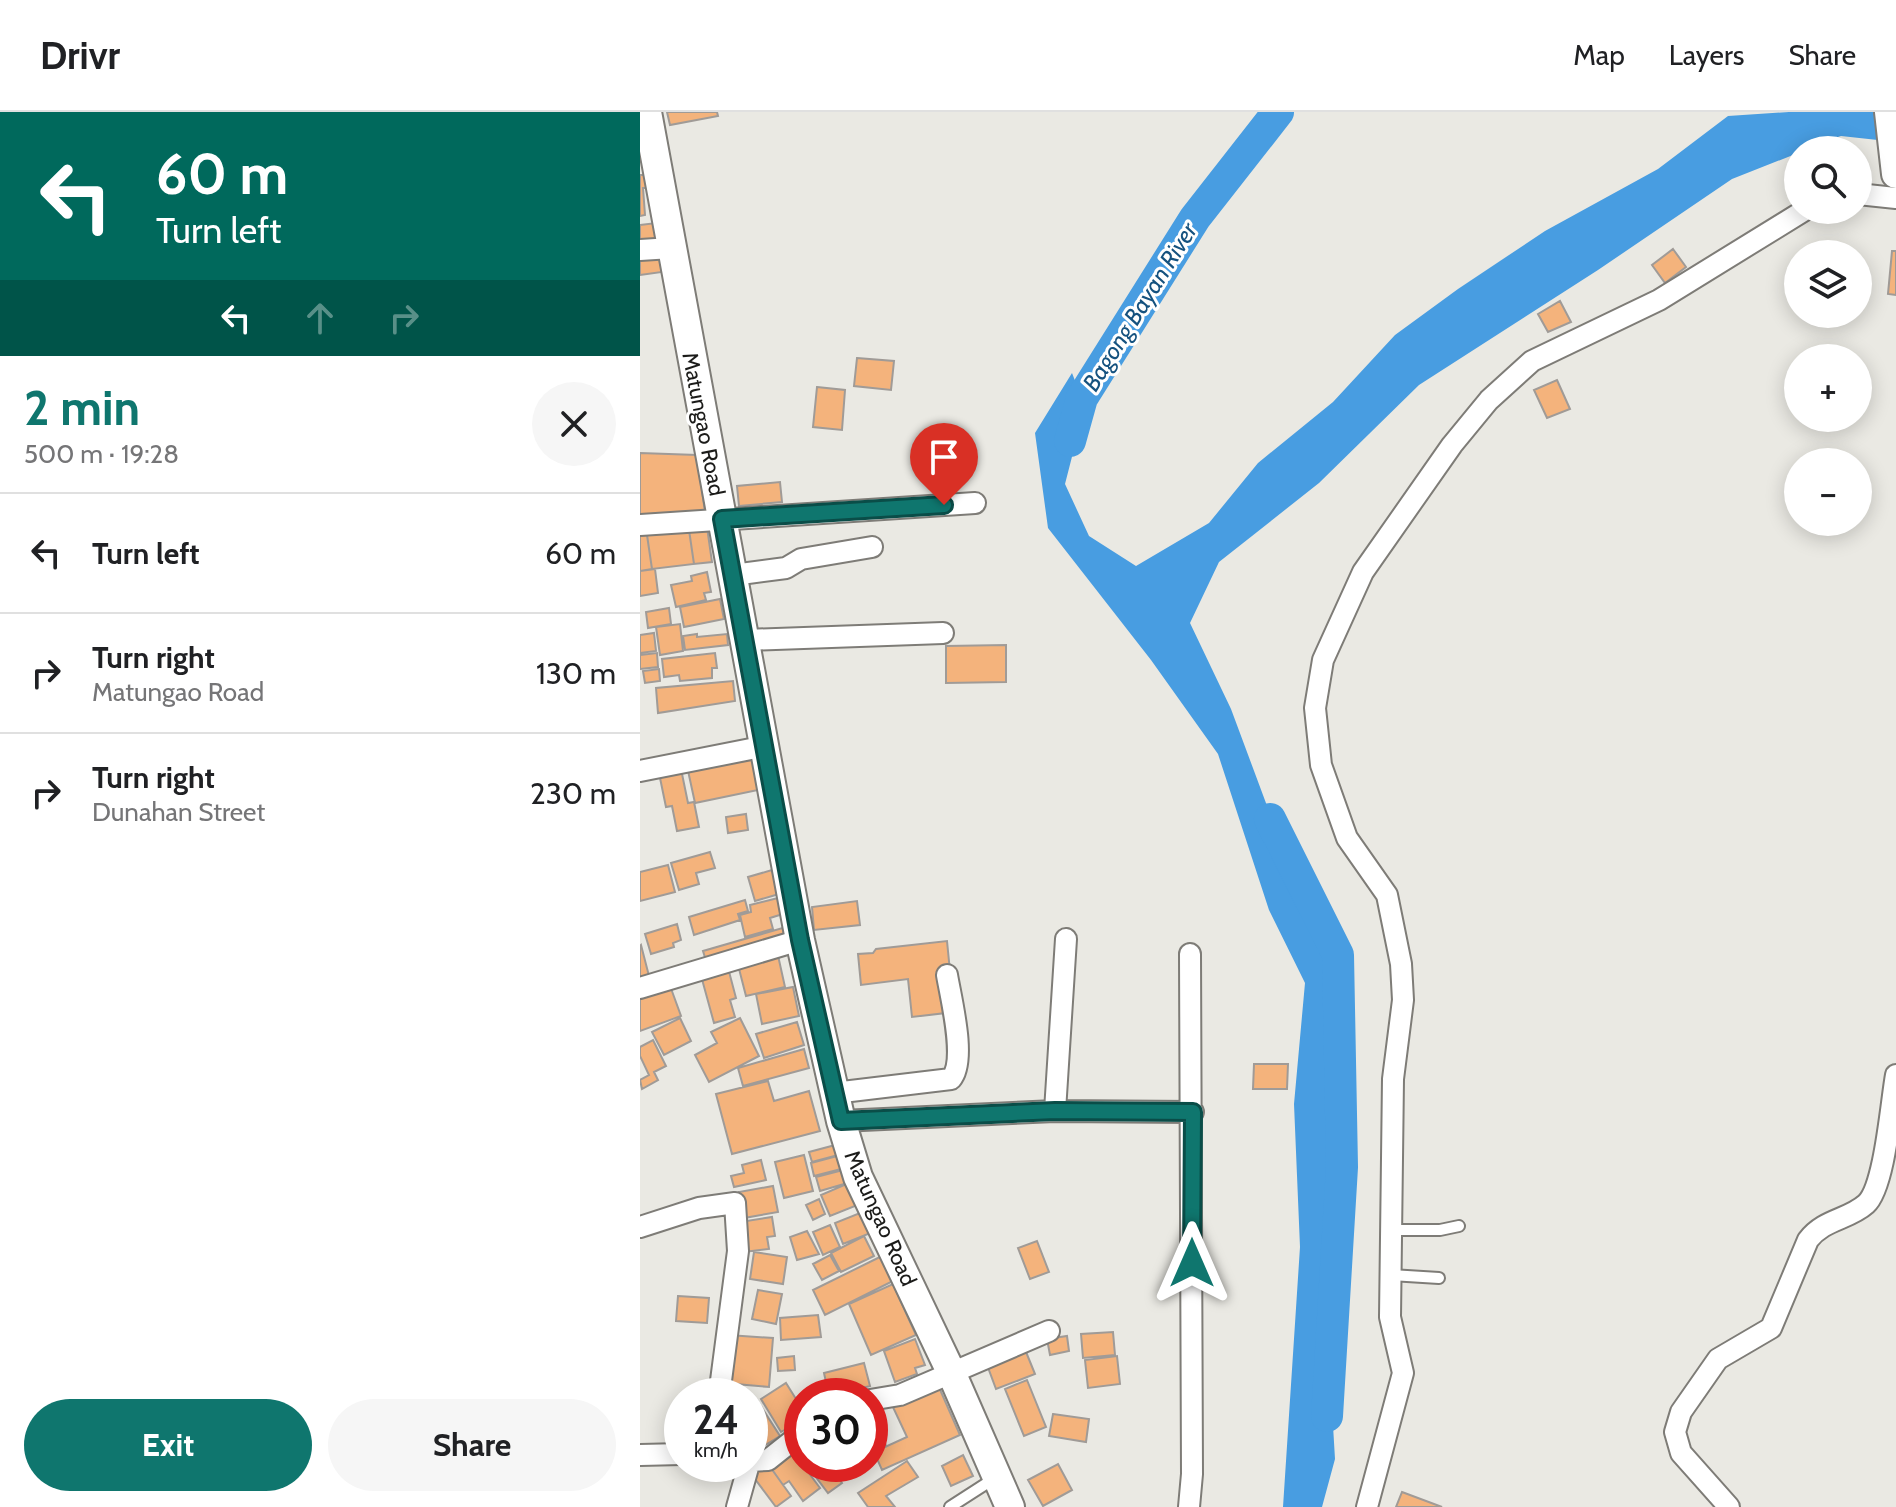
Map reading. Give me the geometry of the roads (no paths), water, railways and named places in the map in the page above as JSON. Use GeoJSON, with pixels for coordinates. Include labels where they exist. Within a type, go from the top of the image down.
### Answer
{"type":"FeatureCollection","features":[{"type":"Feature","properties":{"kind":"main road","name":"Matungao Road"},"geometry":{"type":"LineString","coordinates":[[647,112],[800,940],[841,1121],[858,1177],[951,1372],[1010,1507]]}},
{"type":"Feature","properties":{"kind":"main road"},"geometry":{"type":"LineString","coordinates":[[1889,112],[1894,167]]}},
{"type":"Feature","properties":{"kind":"street"},"geometry":{"type":"LineString","coordinates":[[1872,195],[1896,198]]}},
{"type":"Feature","properties":{"kind":"street"},"geometry":{"type":"LineString","coordinates":[[1367,1507],[1403,1373],[1390,1317],[1393,1079],[1403,1000],[1401,964],[1387,895],[1347,838],[1321,765],[1315,708],[1323,660],[1363,572],[1452,445],[1489,400],[1532,361],[1659,300],[1784,223]]}},
{"type":"Feature","properties":{"kind":"street"},"geometry":{"type":"LineString","coordinates":[[640,250],[671,248]]}},
{"type":"Feature","properties":{"kind":"street"},"geometry":{"type":"LineString","coordinates":[[640,525],[975,503]]}},
{"type":"Feature","properties":{"kind":"street"},"geometry":{"type":"LineString","coordinates":[[733,575],[786,568],[801,559],[872,547]]}},
{"type":"Feature","properties":{"kind":"street"},"geometry":{"type":"LineString","coordinates":[[746,640],[943,633]]}},
{"type":"Feature","properties":{"kind":"street"},"geometry":{"type":"LineString","coordinates":[[640,771],[766,746]]}},
{"type":"Feature","properties":{"kind":"street"},"geometry":{"type":"LineString","coordinates":[[1055,1111],[1066,939]]}},
{"type":"Feature","properties":{"kind":"street"},"geometry":{"type":"LineString","coordinates":[[640,988],[800,940]]}},
{"type":"Feature","properties":{"kind":"street"},"geometry":{"type":"LineString","coordinates":[[1189,1507],[1192,1474],[1193,1112],[1190,954]]}},
{"type":"Feature","properties":{"kind":"street"},"geometry":{"type":"LineString","coordinates":[[834,1093],[951,1079],[957,1072],[959,1054],[947,975]]}},
{"type":"Feature","properties":{"kind":"street"},"geometry":{"type":"LineString","coordinates":[[1729,1507],[1681,1453],[1675,1432],[1681,1412],[1718,1359],[1771,1328],[1808,1240],[1817,1228],[1867,1203],[1878,1179],[1896,1075]]}},
{"type":"Feature","properties":{"kind":"street"},"geometry":{"type":"LineString","coordinates":[[841,1121],[1055,1111],[1193,1112]]}},
{"type":"Feature","properties":{"kind":"street"},"geometry":{"type":"LineString","coordinates":[[640,1227],[699,1208],[735,1203],[738,1251],[721,1378]]}},
{"type":"Feature","properties":{"kind":"street"},"geometry":{"type":"LineString","coordinates":[[888,1397],[900,1395],[1049,1331]]}},
{"type":"Feature","properties":{"kind":"street"},"geometry":{"type":"LineString","coordinates":[[768,1460],[784,1447]]}},
{"type":"Feature","properties":{"kind":"street"},"geometry":{"type":"LineString","coordinates":[[640,1455],[664,1454]]}},
{"type":"Feature","properties":{"kind":"street"},"geometry":{"type":"LineString","coordinates":[[737,1507],[744,1482]]}},
{"type":"Feature","properties":{"kind":"lane"},"geometry":{"type":"LineString","coordinates":[[1391,1230],[1459,1226]]}},
{"type":"Feature","properties":{"kind":"lane"},"geometry":{"type":"LineString","coordinates":[[1391,1275],[1439,1278]]}},
{"type":"Feature","properties":{"kind":"lane"},"geometry":{"type":"LineString","coordinates":[[950,1507],[996,1476]]}},
{"type":"Feature","properties":{"kind":"water"},"geometry":{"type":"Polygon","coordinates":[[[1789,112],[1896,112],[1896,142],[1872,139],[1872,136],[1784,136],[1784,159],[1732,179],[1419,385],[1319,483],[1219,562],[1190,623],[1231,709],[1292,873],[1344,989],[1331,1065],[1345,1167],[1325,1291],[1335,1459],[1322,1507],[1283,1507],[1300,1247],[1294,1104],[1305,983],[1269,910],[1218,754],[1151,660],[1048,528],[1035,433],[1072,373],[1085,406],[1065,484],[1089,536],[1136,566],[1209,523],[1258,463],[1333,402],[1395,335],[1545,231],[1658,169],[1728,116],[1789,112]]]}},
{"type":"Feature","properties":{"kind":"waterway","name":"Bagong Bayan River"},"geometry":{"type":"LineString","coordinates":[[1070,441],[1082,398],[1195,218],[1278,112]]}},
{"type":"Feature","properties":{"kind":"waterway"},"geometry":{"type":"LineString","coordinates":[[1270,819],[1338,955],[1342,1167],[1327,1416]]}}]}
